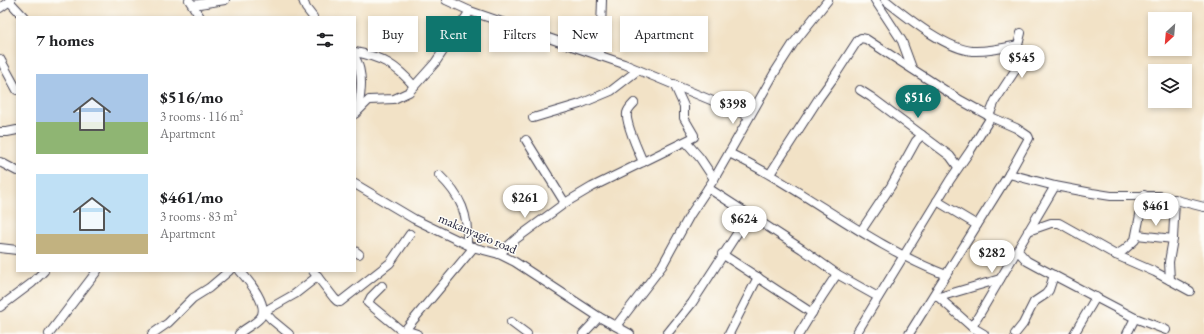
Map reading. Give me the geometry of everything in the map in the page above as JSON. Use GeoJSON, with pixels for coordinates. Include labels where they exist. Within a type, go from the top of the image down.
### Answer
{"type":"FeatureCollection","features":[{"type":"Feature","properties":{"kind":"street"},"geometry":{"type":"LineString","coordinates":[[199,16],[191,3],[225,0]]}},
{"type":"Feature","properties":{"kind":"street"},"geometry":{"type":"LineString","coordinates":[[303,0],[306,8],[312,16]]}},
{"type":"Feature","properties":{"kind":"street"},"geometry":{"type":"LineString","coordinates":[[446,0],[470,11],[638,70],[749,116]]}},
{"type":"Feature","properties":{"kind":"street"},"geometry":{"type":"LineString","coordinates":[[600,56],[602,0]]}},
{"type":"Feature","properties":{"kind":"street"},"geometry":{"type":"LineString","coordinates":[[616,326],[662,266],[690,215],[714,179],[766,87],[793,44],[828,0]]}},
{"type":"Feature","properties":{"kind":"street"},"geometry":{"type":"LineString","coordinates":[[874,0],[902,41],[912,68]]}},
{"type":"Feature","properties":{"kind":"street"},"geometry":{"type":"LineString","coordinates":[[885,0],[917,25],[958,47],[972,51],[985,51],[1018,45]]}},
{"type":"Feature","properties":{"kind":"street"},"geometry":{"type":"LineString","coordinates":[[0,8],[10,1],[23,16]]}},
{"type":"Feature","properties":{"kind":"street"},"geometry":{"type":"LineString","coordinates":[[357,112],[370,100],[394,99],[409,92],[435,63],[470,11]]}},
{"type":"Feature","properties":{"kind":"street"},"geometry":{"type":"LineString","coordinates":[[856,334],[958,167],[970,151],[990,116],[995,101],[1016,69],[1022,57],[1018,45],[1021,33]]}},
{"type":"Feature","properties":{"kind":"street"},"geometry":{"type":"LineString","coordinates":[[770,174],[819,98],[858,40],[861,38],[866,39],[960,100],[1026,134],[1029,138],[1009,174],[940,285],[937,296],[911,333]]}},
{"type":"Feature","properties":{"kind":"street"},"geometry":{"type":"LineString","coordinates":[[356,52],[385,60],[414,86]]}},
{"type":"Feature","properties":{"kind":"street"},"geometry":{"type":"LineString","coordinates":[[0,59],[3,72],[16,89]]}},
{"type":"Feature","properties":{"kind":"street"},"geometry":{"type":"LineString","coordinates":[[356,60],[361,79],[361,91],[357,112]]}},
{"type":"Feature","properties":{"kind":"street"},"geometry":{"type":"LineString","coordinates":[[534,118],[580,104],[611,91],[638,70]]}},
{"type":"Feature","properties":{"kind":"street"},"geometry":{"type":"LineString","coordinates":[[499,254],[521,235],[565,203],[592,187],[694,137],[684,118],[684,106],[674,84]]}},
{"type":"Feature","properties":{"kind":"street"},"geometry":{"type":"LineString","coordinates":[[860,90],[872,97],[952,157],[958,167]]}},
{"type":"Feature","properties":{"kind":"street"},"geometry":{"type":"LineString","coordinates":[[634,103],[629,109],[627,119],[643,162]]}},
{"type":"Feature","properties":{"kind":"street"},"geometry":{"type":"LineString","coordinates":[[0,132],[16,130]]}},
{"type":"Feature","properties":{"kind":"street"},"geometry":{"type":"LineString","coordinates":[[861,231],[891,186],[916,141],[922,135]]}},
{"type":"Feature","properties":{"kind":"street"},"geometry":{"type":"LineString","coordinates":[[526,140],[565,203]]}},
{"type":"Feature","properties":{"kind":"street"},"geometry":{"type":"LineString","coordinates":[[686,142],[700,158],[714,179]]}},
{"type":"Feature","properties":{"kind":"street"},"geometry":{"type":"LineString","coordinates":[[729,153],[770,174],[904,256],[946,275]]}},
{"type":"Feature","properties":{"kind":"street"},"geometry":{"type":"LineString","coordinates":[[0,162],[16,170]]}},
{"type":"Feature","properties":{"kind":"street"},"geometry":{"type":"LineString","coordinates":[[1009,174],[1055,186],[1111,196],[1160,196],[1204,206]]}},
{"type":"Feature","properties":{"kind":"street"},"geometry":{"type":"LineString","coordinates":[[403,332],[471,246],[464,210],[448,183],[439,175]]}},
{"type":"Feature","properties":{"kind":"street","name":"makanyagio road"},"geometry":{"type":"LineString","coordinates":[[356,185],[414,218],[471,246],[499,254],[515,262],[599,317],[630,334]]}},
{"type":"Feature","properties":{"kind":"street"},"geometry":{"type":"LineString","coordinates":[[972,327],[1055,186]]}},
{"type":"Feature","properties":{"kind":"street"},"geometry":{"type":"LineString","coordinates":[[708,188],[837,274],[878,297]]}},
{"type":"Feature","properties":{"kind":"street"},"geometry":{"type":"LineString","coordinates":[[1116,255],[1130,246],[1135,240],[1144,195]]}},
{"type":"Feature","properties":{"kind":"street"},"geometry":{"type":"LineString","coordinates":[[1170,280],[1169,262],[1173,239],[1175,199]]}},
{"type":"Feature","properties":{"kind":"street"},"geometry":{"type":"LineString","coordinates":[[937,201],[977,225]]}},
{"type":"Feature","properties":{"kind":"street"},"geometry":{"type":"LineString","coordinates":[[667,334],[692,303],[722,254],[750,215]]}},
{"type":"Feature","properties":{"kind":"street"},"geometry":{"type":"LineString","coordinates":[[1028,231],[1051,223],[1059,223],[1116,255],[1155,272],[1190,291]]}},
{"type":"Feature","properties":{"kind":"street"},"geometry":{"type":"LineString","coordinates":[[239,334],[260,319],[264,311],[295,294],[316,274],[338,302],[342,300],[390,263],[410,234]]}},
{"type":"Feature","properties":{"kind":"street"},"geometry":{"type":"LineString","coordinates":[[1137,235],[1173,239]]}},
{"type":"Feature","properties":{"kind":"street"},"geometry":{"type":"LineString","coordinates":[[0,248],[16,250]]}},
{"type":"Feature","properties":{"kind":"street"},"geometry":{"type":"LineString","coordinates":[[1017,250],[1027,260],[1054,275],[1135,318],[1166,330]]}},
{"type":"Feature","properties":{"kind":"street"},"geometry":{"type":"LineString","coordinates":[[722,254],[812,313]]}},
{"type":"Feature","properties":{"kind":"street"},"geometry":{"type":"LineString","coordinates":[[1009,263],[1027,260]]}},
{"type":"Feature","properties":{"kind":"street"},"geometry":{"type":"LineString","coordinates":[[933,270],[940,285]]}},
{"type":"Feature","properties":{"kind":"street"},"geometry":{"type":"LineString","coordinates":[[0,307],[32,283],[43,272]]}},
{"type":"Feature","properties":{"kind":"street"},"geometry":{"type":"LineString","coordinates":[[48,334],[96,272]]}},
{"type":"Feature","properties":{"kind":"street"},"geometry":{"type":"LineString","coordinates":[[152,334],[168,323],[193,298],[209,288],[228,272]]}},
{"type":"Feature","properties":{"kind":"street"},"geometry":{"type":"LineString","coordinates":[[241,272],[255,291],[264,311],[272,320],[289,334]]}},
{"type":"Feature","properties":{"kind":"street"},"geometry":{"type":"LineString","coordinates":[[799,334],[837,274]]}},
{"type":"Feature","properties":{"kind":"street"},"geometry":{"type":"LineString","coordinates":[[1015,334],[1023,324],[1034,302],[1050,290],[1054,275]]}},
{"type":"Feature","properties":{"kind":"street"},"geometry":{"type":"LineString","coordinates":[[731,333],[758,277]]}},
{"type":"Feature","properties":{"kind":"street"},"geometry":{"type":"LineString","coordinates":[[937,296],[1000,279]]}},
{"type":"Feature","properties":{"kind":"street"},"geometry":{"type":"LineString","coordinates":[[382,286],[371,297],[368,303],[403,332],[417,334]]}},
{"type":"Feature","properties":{"kind":"street"},"geometry":{"type":"LineString","coordinates":[[937,296],[972,327],[984,334]]}},
{"type":"Feature","properties":{"kind":"street"},"geometry":{"type":"LineString","coordinates":[[1074,334],[1096,297]]}},
{"type":"Feature","properties":{"kind":"street"},"geometry":{"type":"LineString","coordinates":[[583,334],[599,317]]}},
{"type":"Feature","properties":{"kind":"street"},"geometry":{"type":"LineString","coordinates":[[1127,334],[1135,318]]}},
{"type":"Feature","properties":{"kind":"street"},"geometry":{"type":"LineString","coordinates":[[511,322],[527,334]]}}]}
